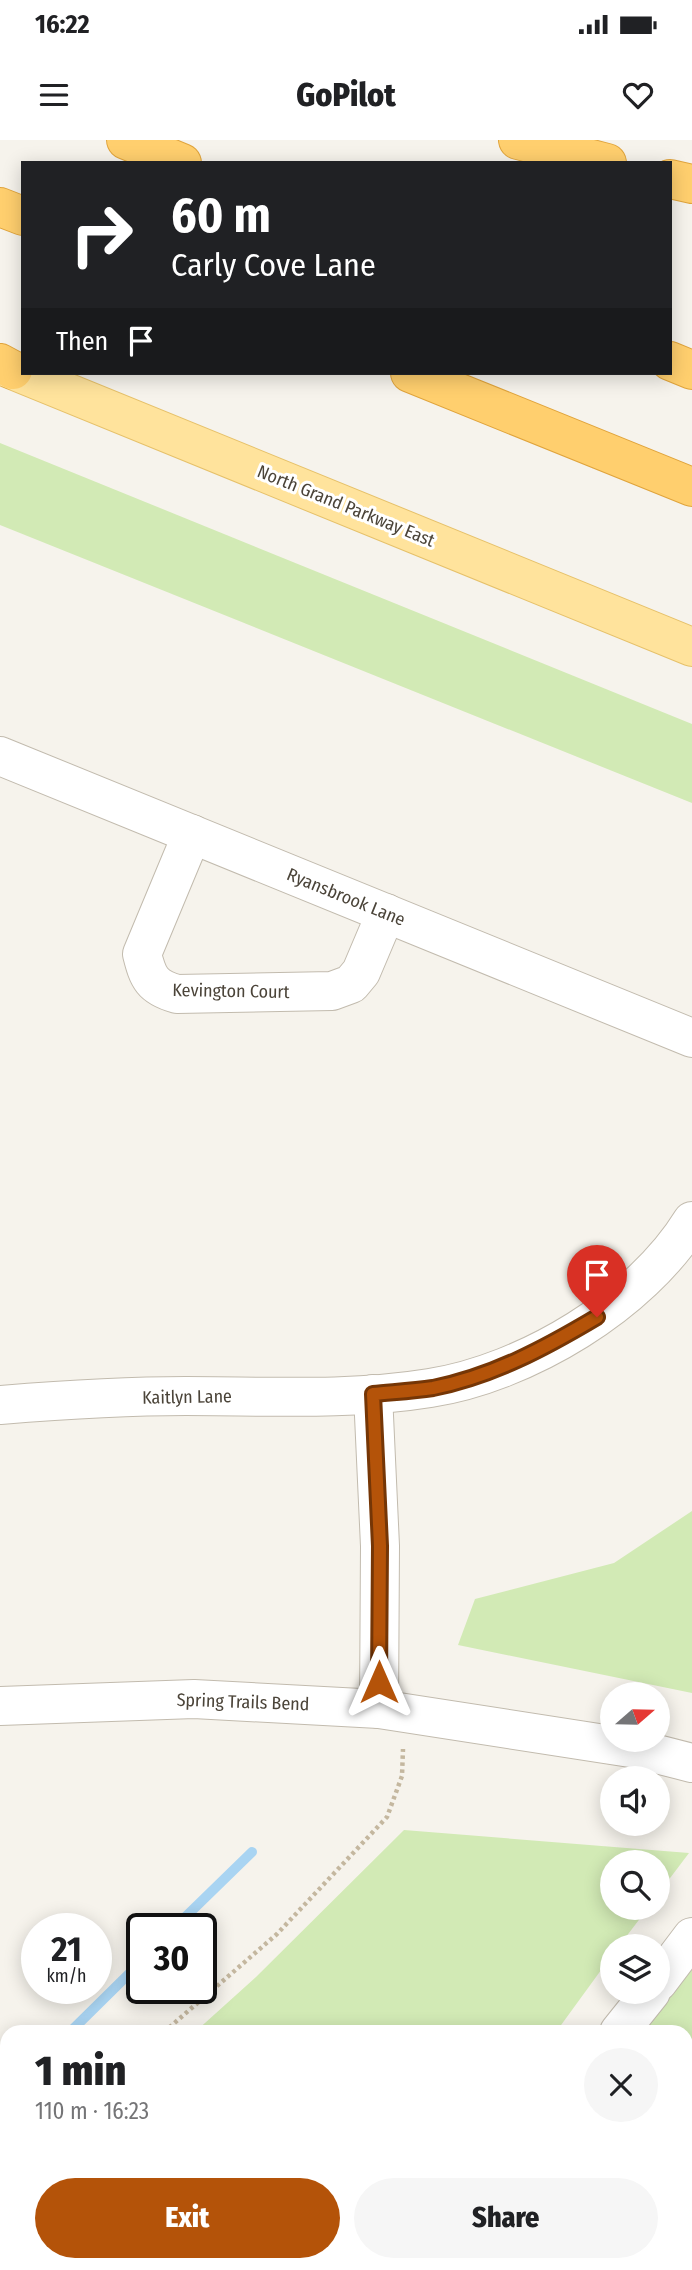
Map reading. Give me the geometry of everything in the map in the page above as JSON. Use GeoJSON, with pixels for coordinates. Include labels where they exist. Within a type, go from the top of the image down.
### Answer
{"type":"FeatureCollection","features":[{"type":"Feature","properties":{"kind":"highway"},"geometry":{"type":"LineString","coordinates":[[126,140],[177,161]]}},
{"type":"Feature","properties":{"kind":"highway"},"geometry":{"type":"LineString","coordinates":[[518,140],[599,161]]}},
{"type":"Feature","properties":{"kind":"highway"},"geometry":{"type":"LineString","coordinates":[[672,179],[692,184]]}},
{"type":"Feature","properties":{"kind":"highway"},"geometry":{"type":"LineString","coordinates":[[0,207],[21,215]]}},
{"type":"Feature","properties":{"kind":"highway"},"geometry":{"type":"LineString","coordinates":[[672,362],[692,370]]}},
{"type":"Feature","properties":{"kind":"highway"},"geometry":{"type":"LineString","coordinates":[[415,375],[692,487]]}},
{"type":"Feature","properties":{"kind":"main road","name":"North Grand Parkway East"},"geometry":{"type":"LineString","coordinates":[[4,366],[21,373]]}},
{"type":"Feature","properties":{"kind":"main road","name":"North Grand Parkway East"},"geometry":{"type":"LineString","coordinates":[[26,375],[692,647]]}},
{"type":"Feature","properties":{"kind":"street","name":"Ryansbrook Lane"},"geometry":{"type":"LineString","coordinates":[[0,756],[692,1038]]}},
{"type":"Feature","properties":{"kind":"street","name":"Kevington Court"},"geometry":{"type":"LineString","coordinates":[[192,834],[142,954],[146,973],[159,989],[177,994],[332,991],[341,988],[351,984],[361,972],[386,913]]}},
{"type":"Feature","properties":{"kind":"street","name":"Kaitlyn Lane"},"geometry":{"type":"LineString","coordinates":[[0,1405],[181,1396],[373,1394],[431,1388],[488,1373],[546,1348],[597,1317],[638,1285],[680,1240],[692,1221]]}},
{"type":"Feature","properties":{"kind":"street"},"geometry":{"type":"LineString","coordinates":[[373,1394],[380,1546],[392,1711]]}},
{"type":"Feature","properties":{"kind":"street","name":"Spring Trails Bend"},"geometry":{"type":"LineString","coordinates":[[0,1706],[194,1699],[392,1711],[638,1749],[692,1763]]}},
{"type":"Feature","properties":{"kind":"street"},"geometry":{"type":"LineString","coordinates":[[625,2025],[641,2004]]}},
{"type":"Feature","properties":{"kind":"path"},"geometry":{"type":"LineString","coordinates":[[172,2025],[277,1934],[387,1817],[402,1776],[392,1711]]}},
{"type":"Feature","properties":{"kind":"green space"},"geometry":{"type":"Polygon","coordinates":[[[0,443],[692,724],[692,803],[0,525],[0,443]]]}},
{"type":"Feature","properties":{"kind":"green space"},"geometry":{"type":"Polygon","coordinates":[[[692,1511],[692,1693],[670,1688],[670,1682],[638,1682],[458,1645],[475,1599],[614,1563],[692,1511]]]}},
{"type":"Feature","properties":{"kind":"green space"},"geometry":{"type":"Polygon","coordinates":[[[404,1830],[652,1850],[600,1850],[600,1920],[639,1920],[628,1934],[600,1934],[600,1972],[561,2025],[203,2025],[256,1977],[404,1830]]]}},
{"type":"Feature","properties":{"kind":"green space"},"geometry":{"type":"Polygon","coordinates":[[[670,1851],[689,1853],[670,1878],[670,1851]]]}},
{"type":"Feature","properties":{"kind":"green space"},"geometry":{"type":"Polygon","coordinates":[[[692,1968],[692,2025],[649,2025],[665,2004],[670,2004],[670,1997],[692,1968]]]}},
{"type":"Feature","properties":{"kind":"waterway"},"geometry":{"type":"LineString","coordinates":[[189,1913],[252,1852]]}},
{"type":"Feature","properties":{"kind":"waterway"},"geometry":{"type":"LineString","coordinates":[[77,2025],[126,1977]]}},
{"type":"Feature","properties":{"kind":"route"},"geometry":{"type":"LineString","coordinates":[[379,1682],[380,1546],[373,1394],[431,1388],[488,1373],[546,1348],[597,1317]]}}]}
